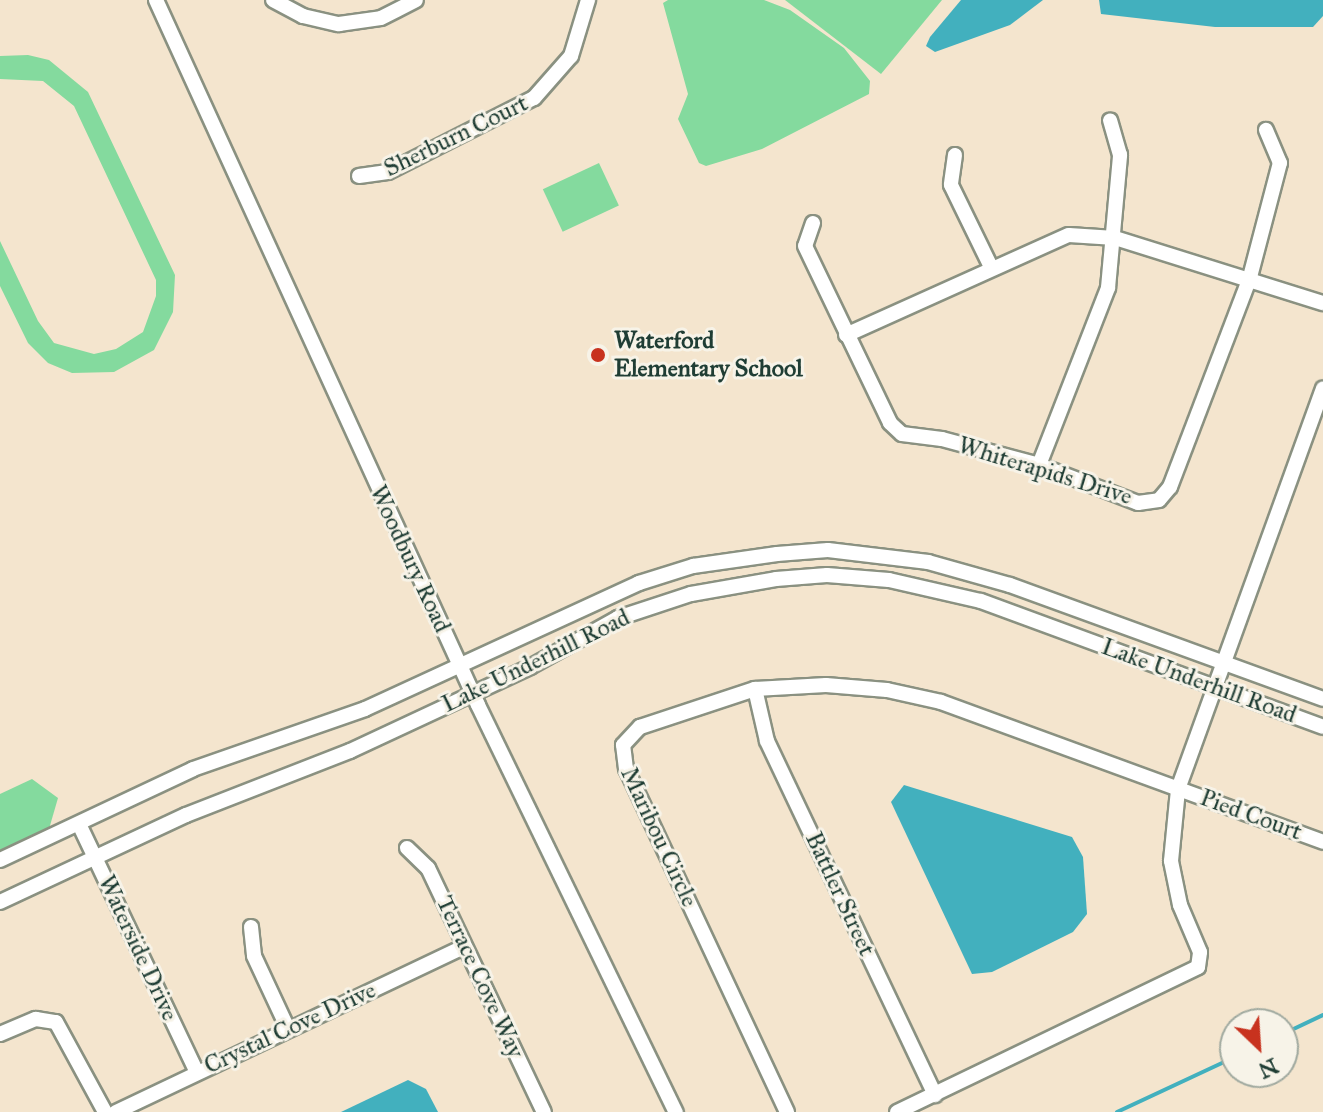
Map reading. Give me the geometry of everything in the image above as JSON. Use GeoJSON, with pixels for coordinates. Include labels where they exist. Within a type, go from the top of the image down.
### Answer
{"type":"FeatureCollection","features":[{"type":"Feature","properties":{"kind":"street","name":"Woodbury Road"},"geometry":{"type":"LineString","coordinates":[[156,0],[459,665],[676,1112]]}},
{"type":"Feature","properties":{"kind":"street"},"geometry":{"type":"LineString","coordinates":[[273,0],[303,16],[339,24],[372,21],[416,0]]}},
{"type":"Feature","properties":{"kind":"street","name":"Sherburn Court"},"geometry":{"type":"LineString","coordinates":[[359,176],[388,172],[534,98],[571,56],[588,0]]}},
{"type":"Feature","properties":{"kind":"street"},"geometry":{"type":"LineString","coordinates":[[1039,465],[1108,288],[1115,238],[1120,155],[1110,120]]}},
{"type":"Feature","properties":{"kind":"street"},"geometry":{"type":"LineString","coordinates":[[1250,277],[1280,163],[1266,130]]}},
{"type":"Feature","properties":{"kind":"street"},"geometry":{"type":"LineString","coordinates":[[955,155],[951,185],[991,267]]}},
{"type":"Feature","properties":{"kind":"street","name":"Whiterapids Drive"},"geometry":{"type":"LineString","coordinates":[[813,223],[805,246],[890,423],[902,434],[1039,465],[1138,503],[1159,500],[1170,487],[1250,277]]}},
{"type":"Feature","properties":{"kind":"street"},"geometry":{"type":"LineString","coordinates":[[846,335],[991,267],[1069,235],[1115,238],[1250,277],[1323,303]]}},
{"type":"Feature","properties":{"kind":"street"},"geometry":{"type":"LineString","coordinates":[[897,1112],[1198,967],[1200,952],[1180,905],[1171,861],[1178,789],[1323,388]]}},
{"type":"Feature","properties":{"kind":"street","name":"Lake Underhill Road"},"geometry":{"type":"LineString","coordinates":[[0,860],[193,769],[365,709],[597,601],[693,566],[828,550],[928,562],[1010,585],[1323,699]]}},
{"type":"Feature","properties":{"kind":"street","name":"Lake Underhill Road"},"geometry":{"type":"LineString","coordinates":[[0,902],[186,815],[350,751],[473,694],[628,614],[691,594],[827,575],[911,584],[981,601],[1323,727]]}},
{"type":"Feature","properties":{"kind":"street","name":"Maribou Circle"},"geometry":{"type":"LineString","coordinates":[[787,1112],[621,753],[626,738],[640,727],[755,689],[846,686],[924,698],[1178,789]]}},
{"type":"Feature","properties":{"kind":"street","name":"Battler Street"},"geometry":{"type":"LineString","coordinates":[[755,689],[767,741],[935,1095]]}},
{"type":"Feature","properties":{"kind":"street","name":"Pied Court"},"geometry":{"type":"LineString","coordinates":[[1178,789],[1323,842]]}},
{"type":"Feature","properties":{"kind":"street","name":"Waterside Drive"},"geometry":{"type":"LineString","coordinates":[[79,824],[197,1072]]}},
{"type":"Feature","properties":{"kind":"street","name":"Terrace Cove Way"},"geometry":{"type":"LineString","coordinates":[[407,848],[428,868],[544,1112]]}},
{"type":"Feature","properties":{"kind":"street"},"geometry":{"type":"LineString","coordinates":[[251,927],[254,956],[288,1029]]}},
{"type":"Feature","properties":{"kind":"street","name":"Crystal Cove Drive"},"geometry":{"type":"LineString","coordinates":[[116,1112],[465,946]]}},
{"type":"Feature","properties":{"kind":"street"},"geometry":{"type":"LineString","coordinates":[[0,1034],[36,1019],[56,1022],[105,1112]]}},
{"type":"Feature","properties":{"kind":"green space"},"geometry":{"type":"Polygon","coordinates":[[[668,0],[764,0],[790,10],[844,48],[870,81],[869,94],[762,149],[706,166],[699,163],[678,119],[688,94],[663,3],[668,0]]]}},
{"type":"Feature","properties":{"kind":"green space"},"geometry":{"type":"Polygon","coordinates":[[[785,0],[942,0],[881,74],[785,0]]]}},
{"type":"Feature","properties":{"kind":"green space"},"geometry":{"type":"Polygon","coordinates":[[[28,55],[49,60],[88,92],[175,275],[173,312],[154,350],[114,372],[72,373],[48,363],[28,343],[0,286],[0,241],[38,321],[54,343],[94,354],[116,349],[143,332],[156,296],[156,280],[74,106],[43,81],[0,79],[0,56],[28,55]]]}},
{"type":"Feature","properties":{"kind":"green space"},"geometry":{"type":"Polygon","coordinates":[[[599,163],[619,206],[563,232],[543,189],[599,163]]]}},
{"type":"Feature","properties":{"kind":"green space"},"geometry":{"type":"Polygon","coordinates":[[[32,779],[58,798],[49,829],[0,852],[0,794],[32,779]]]}},
{"type":"Feature","properties":{"kind":"water"},"geometry":{"type":"Polygon","coordinates":[[[961,0],[1043,0],[1010,25],[935,52],[926,46],[930,37],[961,0]]]}},
{"type":"Feature","properties":{"kind":"water"},"geometry":{"type":"Polygon","coordinates":[[[1099,0],[1323,0],[1323,16],[1313,27],[1215,27],[1101,14],[1099,0]]]}},
{"type":"Feature","properties":{"kind":"water"},"geometry":{"type":"Polygon","coordinates":[[[904,785],[1072,837],[1083,857],[1087,914],[1073,932],[992,972],[972,974],[891,802],[904,785]]]}},
{"type":"Feature","properties":{"kind":"water"},"geometry":{"type":"Polygon","coordinates":[[[408,1080],[426,1089],[438,1112],[341,1112],[408,1080]]]}},
{"type":"Feature","properties":{"kind":"waterway"},"geometry":{"type":"LineString","coordinates":[[1299,1026],[1323,1015]]}},
{"type":"Feature","properties":{"kind":"waterway"},"geometry":{"type":"LineString","coordinates":[[1117,1112],[1219,1064]]}},
{"type":"Feature","properties":{"kind":"place","name":"Waterford Elementary School"},"geometry":{"type":"Point","coordinates":[598,355]}}]}
